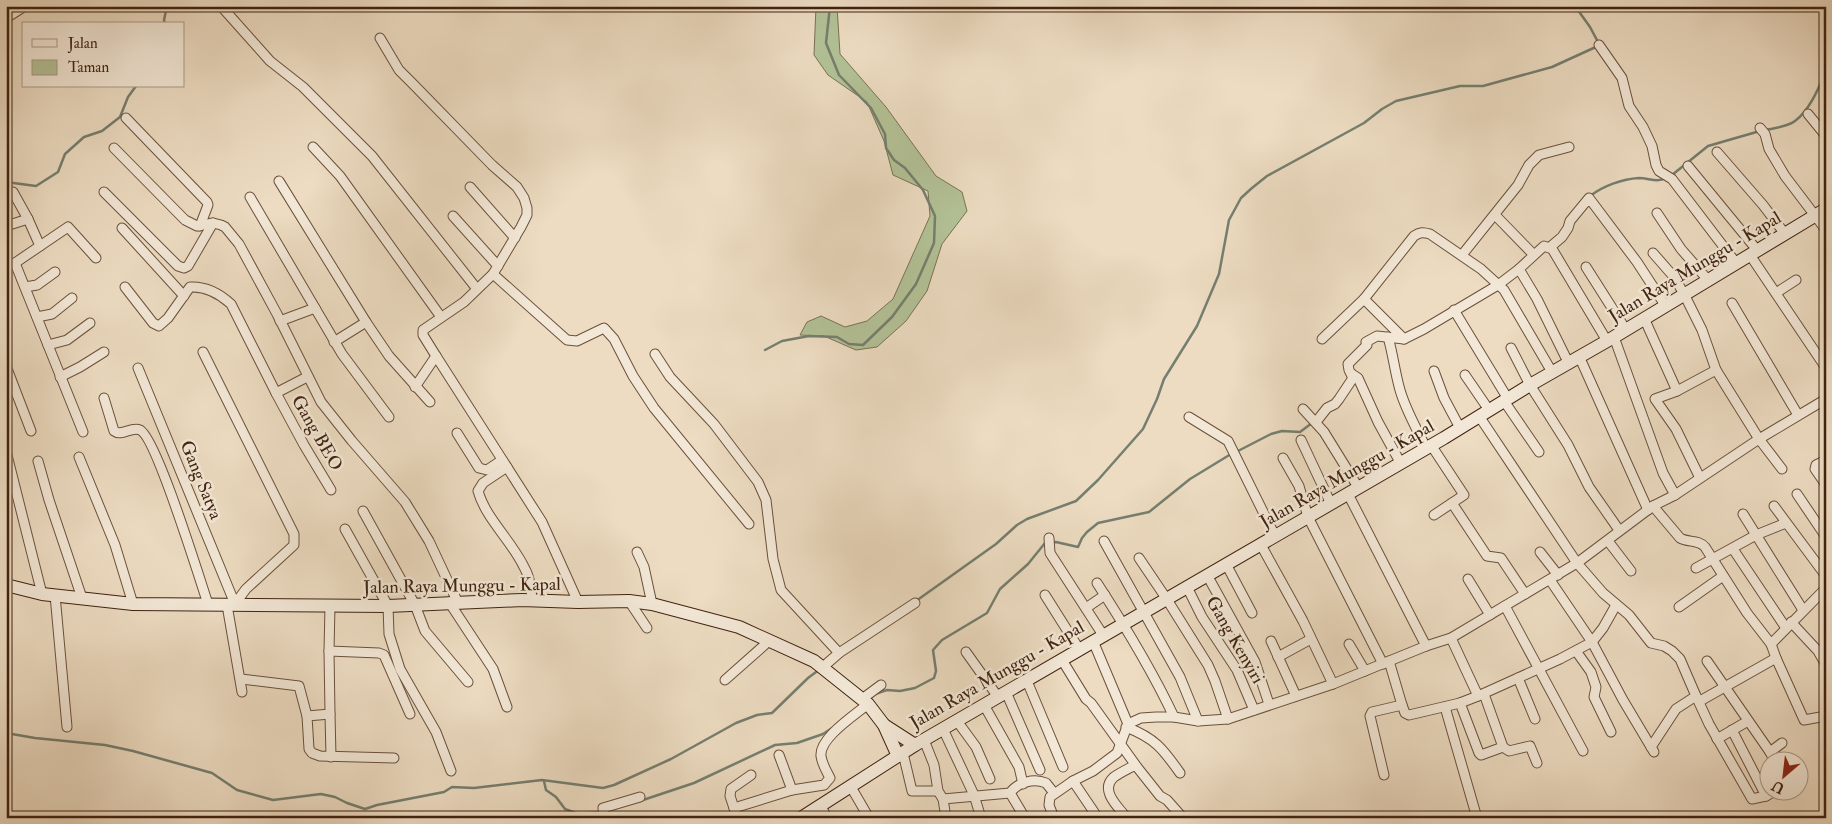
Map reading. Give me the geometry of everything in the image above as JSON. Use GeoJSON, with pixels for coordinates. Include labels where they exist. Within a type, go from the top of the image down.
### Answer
{"type":"FeatureCollection","features":[{"type":"Feature","properties":{"kind":"street"},"geometry":{"type":"LineString","coordinates":[[6,18],[26,6]]}},
{"type":"Feature","properties":{"kind":"street"},"geometry":{"type":"LineString","coordinates":[[221,6],[270,61],[316,99],[372,156],[478,289]]}},
{"type":"Feature","properties":{"kind":"street"},"geometry":{"type":"LineString","coordinates":[[380,38],[392,60],[406,77],[517,187],[524,198],[527,215],[495,270],[464,302],[425,327],[422,333],[542,522],[578,602]]}},
{"type":"Feature","properties":{"kind":"street"},"geometry":{"type":"LineString","coordinates":[[1599,45],[1622,78],[1629,106],[1643,127],[1652,146],[1659,171],[1672,179],[1736,263]]}},
{"type":"Feature","properties":{"kind":"street"},"geometry":{"type":"LineString","coordinates":[[1808,114],[1826,136]]}},
{"type":"Feature","properties":{"kind":"street"},"geometry":{"type":"LineString","coordinates":[[126,118],[207,202],[208,205],[200,226]]}},
{"type":"Feature","properties":{"kind":"street"},"geometry":{"type":"LineString","coordinates":[[1764,135],[1785,176],[1820,212],[1826,230]]}},
{"type":"Feature","properties":{"kind":"street"},"geometry":{"type":"LineString","coordinates":[[313,147],[340,176],[441,317]]}},
{"type":"Feature","properties":{"kind":"street"},"geometry":{"type":"LineString","coordinates":[[1462,255],[1518,185],[1528,165],[1539,156],[1569,147]]}},
{"type":"Feature","properties":{"kind":"street"},"geometry":{"type":"LineString","coordinates":[[114,148],[185,220],[194,225],[200,226],[213,223],[225,227],[239,244],[321,402],[405,502],[429,541],[453,603],[493,669],[507,707]]}},
{"type":"Feature","properties":{"kind":"street"},"geometry":{"type":"LineString","coordinates":[[1717,152],[1785,234]]}},
{"type":"Feature","properties":{"kind":"street"},"geometry":{"type":"LineString","coordinates":[[1688,166],[1754,252],[1776,293],[1826,368]]}},
{"type":"Feature","properties":{"kind":"street"},"geometry":{"type":"LineString","coordinates":[[279,180],[389,356],[430,402]]}},
{"type":"Feature","properties":{"kind":"street"},"geometry":{"type":"LineString","coordinates":[[470,187],[515,238]]}},
{"type":"Feature","properties":{"kind":"street"},"geometry":{"type":"LineString","coordinates":[[13,192],[40,246]]}},
{"type":"Feature","properties":{"kind":"street"},"geometry":{"type":"LineString","coordinates":[[104,192],[178,266],[184,268],[188,266],[213,223]]}},
{"type":"Feature","properties":{"kind":"street"},"geometry":{"type":"LineString","coordinates":[[250,197],[334,342],[389,418]]}},
{"type":"Feature","properties":{"kind":"street"},"geometry":{"type":"LineString","coordinates":[[1400,462],[1378,422],[1358,378],[1349,370],[1348,364],[1367,346],[1366,342],[1377,336],[1404,338],[1498,285],[1519,269],[1533,254],[1544,246],[1551,247],[1562,237],[1570,221],[1589,198],[1637,262],[1665,305]]}},
{"type":"Feature","properties":{"kind":"street","name":"Jalan Raya Munggu - Kapal"},"geometry":{"type":"LineString","coordinates":[[884,725],[920,743],[1166,598],[1332,504],[1530,384],[1626,330],[1820,212]]}},
{"type":"Feature","properties":{"kind":"street"},"geometry":{"type":"LineString","coordinates":[[1657,213],[1682,249],[1708,280]]}},
{"type":"Feature","properties":{"kind":"street"},"geometry":{"type":"LineString","coordinates":[[1495,215],[1533,254]]}},
{"type":"Feature","properties":{"kind":"street"},"geometry":{"type":"LineString","coordinates":[[453,216],[495,270],[567,340],[576,341],[604,328],[614,339],[633,376],[654,408],[748,524]]}},
{"type":"Feature","properties":{"kind":"street"},"geometry":{"type":"LineString","coordinates":[[6,226],[28,219]]}},
{"type":"Feature","properties":{"kind":"street"},"geometry":{"type":"LineString","coordinates":[[82,432],[25,287],[11,264],[68,227],[96,258]]}},
{"type":"Feature","properties":{"kind":"street"},"geometry":{"type":"LineString","coordinates":[[122,228],[184,296],[168,318],[159,326],[156,325],[125,287]]}},
{"type":"Feature","properties":{"kind":"street"},"geometry":{"type":"LineString","coordinates":[[1322,339],[1364,299],[1409,242],[1420,232],[1430,234],[1462,255],[1504,290],[1552,372]]}},
{"type":"Feature","properties":{"kind":"street"},"geometry":{"type":"LineString","coordinates":[[1551,247],[1610,339],[1663,473],[1674,495]]}},
{"type":"Feature","properties":{"kind":"street"},"geometry":{"type":"LineString","coordinates":[[1654,252],[1674,277],[1684,294],[1702,330],[1716,370],[1759,439],[1782,469]]}},
{"type":"Feature","properties":{"kind":"street"},"geometry":{"type":"LineString","coordinates":[[1586,267],[1626,330]]}},
{"type":"Feature","properties":{"kind":"street"},"geometry":{"type":"LineString","coordinates":[[1519,269],[1568,362]]}},
{"type":"Feature","properties":{"kind":"street"},"geometry":{"type":"LineString","coordinates":[[25,287],[37,285],[55,272]]}},
{"type":"Feature","properties":{"kind":"street"},"geometry":{"type":"LineString","coordinates":[[1776,293],[1796,280]]}},
{"type":"Feature","properties":{"kind":"street","name":"Gang BEO"},"geometry":{"type":"LineString","coordinates":[[184,296],[190,287],[207,288],[222,296],[231,304],[276,393],[331,490]]}},
{"type":"Feature","properties":{"kind":"street"},"geometry":{"type":"LineString","coordinates":[[36,317],[52,314],[72,298]]}},
{"type":"Feature","properties":{"kind":"street"},"geometry":{"type":"LineString","coordinates":[[1364,299],[1404,338]]}},
{"type":"Feature","properties":{"kind":"street"},"geometry":{"type":"LineString","coordinates":[[1732,303],[1798,415]]}},
{"type":"Feature","properties":{"kind":"street"},"geometry":{"type":"LineString","coordinates":[[280,321],[315,308]]}},
{"type":"Feature","properties":{"kind":"street"},"geometry":{"type":"LineString","coordinates":[[1454,310],[1506,400],[1539,452]]}},
{"type":"Feature","properties":{"kind":"street"},"geometry":{"type":"LineString","coordinates":[[1644,318],[1677,391]]}},
{"type":"Feature","properties":{"kind":"street"},"geometry":{"type":"LineString","coordinates":[[334,342],[366,322]]}},
{"type":"Feature","properties":{"kind":"street"},"geometry":{"type":"LineString","coordinates":[[48,345],[67,340],[90,323]]}},
{"type":"Feature","properties":{"kind":"street"},"geometry":{"type":"LineString","coordinates":[[1388,337],[1393,352],[1400,391],[1410,416],[1428,447],[1464,495],[1434,515]]}},
{"type":"Feature","properties":{"kind":"street"},"geometry":{"type":"LineString","coordinates":[[1511,348],[1530,384],[1553,419],[1589,487],[1619,530]]}},
{"type":"Feature","properties":{"kind":"street"},"geometry":{"type":"LineString","coordinates":[[60,377],[104,352]]}},
{"type":"Feature","properties":{"kind":"street"},"geometry":{"type":"LineString","coordinates":[[203,352],[290,525],[295,540],[290,549],[231,605]]}},
{"type":"Feature","properties":{"kind":"street"},"geometry":{"type":"LineString","coordinates":[[655,354],[670,376],[714,424],[758,482],[766,500],[773,559],[781,590],[839,653]]}},
{"type":"Feature","properties":{"kind":"street"},"geometry":{"type":"LineString","coordinates":[[415,387],[436,356]]}},
{"type":"Feature","properties":{"kind":"street"},"geometry":{"type":"LineString","coordinates":[[1579,356],[1651,508],[1680,538],[1685,541],[1701,543],[1712,558],[1747,613],[1771,644],[1804,720],[1826,716]]}},
{"type":"Feature","properties":{"kind":"street"},"geometry":{"type":"LineString","coordinates":[[6,366],[10,384],[31,431]]}},
{"type":"Feature","properties":{"kind":"street","name":"Gang Satya"},"geometry":{"type":"LineString","coordinates":[[138,368],[231,605],[242,692]]}},
{"type":"Feature","properties":{"kind":"street"},"geometry":{"type":"LineString","coordinates":[[1700,478],[1676,429],[1655,399],[1677,391],[1716,370]]}},
{"type":"Feature","properties":{"kind":"street"},"geometry":{"type":"LineString","coordinates":[[1434,371],[1444,398],[1460,428]]}},
{"type":"Feature","properties":{"kind":"street"},"geometry":{"type":"LineString","coordinates":[[1316,422],[1328,408],[1340,399],[1353,378],[1352,374]]}},
{"type":"Feature","properties":{"kind":"street"},"geometry":{"type":"LineString","coordinates":[[1465,374],[1484,413],[1577,563],[1602,592],[1629,615],[1651,643],[1664,646],[1680,659],[1717,739],[1752,799],[1760,797]]}},
{"type":"Feature","properties":{"kind":"street"},"geometry":{"type":"LineString","coordinates":[[276,393],[307,377]]}},
{"type":"Feature","properties":{"kind":"street"},"geometry":{"type":"LineString","coordinates":[[104,398],[114,431],[119,433],[138,429],[141,430],[149,442],[174,501],[208,604]]}},
{"type":"Feature","properties":{"kind":"street"},"geometry":{"type":"LineString","coordinates":[[1127,725],[1141,718],[1228,719],[1333,684],[1426,646],[1451,638],[1554,578],[1608,541],[1619,530],[1651,508],[1826,399]]}},
{"type":"Feature","properties":{"kind":"street"},"geometry":{"type":"LineString","coordinates":[[1302,409],[1316,422],[1342,459],[1353,490],[1426,646]]}},
{"type":"Feature","properties":{"kind":"street"},"geometry":{"type":"LineString","coordinates":[[1189,417],[1228,441],[1275,536]]}},
{"type":"Feature","properties":{"kind":"street"},"geometry":{"type":"LineString","coordinates":[[457,433],[479,468],[487,470],[504,464]]}},
{"type":"Feature","properties":{"kind":"street"},"geometry":{"type":"LineString","coordinates":[[1301,440],[1332,504]]}},
{"type":"Feature","properties":{"kind":"street"},"geometry":{"type":"LineString","coordinates":[[6,451],[48,594],[67,727]]}},
{"type":"Feature","properties":{"kind":"street"},"geometry":{"type":"LineString","coordinates":[[79,457],[115,545],[133,604]]}},
{"type":"Feature","properties":{"kind":"street"},"geometry":{"type":"LineString","coordinates":[[1283,458],[1299,486],[1308,517],[1386,662],[1405,713],[1409,716],[1460,703],[1481,695],[1576,651],[1592,642],[1603,628],[1616,605]]}},
{"type":"Feature","properties":{"kind":"street"},"geometry":{"type":"LineString","coordinates":[[1826,460],[1816,465],[1815,468],[1826,486]]}},
{"type":"Feature","properties":{"kind":"street"},"geometry":{"type":"LineString","coordinates":[[38,461],[82,598]]}},
{"type":"Feature","properties":{"kind":"street"},"geometry":{"type":"LineString","coordinates":[[504,464],[483,483],[478,491],[490,516],[525,567],[532,600]]}},
{"type":"Feature","properties":{"kind":"street"},"geometry":{"type":"LineString","coordinates":[[1797,494],[1826,537]]}},
{"type":"Feature","properties":{"kind":"street"},"geometry":{"type":"LineString","coordinates":[[1452,503],[1487,556],[1502,558],[1525,594]]}},
{"type":"Feature","properties":{"kind":"street"},"geometry":{"type":"LineString","coordinates":[[1774,506],[1826,576]]}},
{"type":"Feature","properties":{"kind":"street"},"geometry":{"type":"LineString","coordinates":[[363,511],[415,606],[425,631],[468,682]]}},
{"type":"Feature","properties":{"kind":"street"},"geometry":{"type":"LineString","coordinates":[[1743,514],[1804,610]]}},
{"type":"Feature","properties":{"kind":"street"},"geometry":{"type":"LineString","coordinates":[[1696,568],[1756,535],[1786,523]]}},
{"type":"Feature","properties":{"kind":"street"},"geometry":{"type":"LineString","coordinates":[[345,529],[388,606],[390,634],[400,669],[436,732],[451,771]]}},
{"type":"Feature","properties":{"kind":"street"},"geometry":{"type":"LineString","coordinates":[[1050,538],[1050,553],[1086,608],[1127,725],[1117,753],[1093,771],[1073,781],[1050,797],[1049,805],[1054,818]]}},
{"type":"Feature","properties":{"kind":"street"},"geometry":{"type":"LineString","coordinates":[[1104,541],[1180,677],[1198,720]]}},
{"type":"Feature","properties":{"kind":"street"},"geometry":{"type":"LineString","coordinates":[[1608,541],[1631,571]]}},
{"type":"Feature","properties":{"kind":"street"},"geometry":{"type":"LineString","coordinates":[[1261,545],[1333,684]]}},
{"type":"Feature","properties":{"kind":"street"},"geometry":{"type":"LineString","coordinates":[[1733,549],[1789,625],[1818,651],[1826,665]]}},
{"type":"Feature","properties":{"kind":"street"},"geometry":{"type":"LineString","coordinates":[[637,552],[644,567],[652,604]]}},
{"type":"Feature","properties":{"kind":"street"},"geometry":{"type":"LineString","coordinates":[[1540,552],[1652,749],[1676,709],[1725,687],[1776,658]]}},
{"type":"Feature","properties":{"kind":"street"},"geometry":{"type":"LineString","coordinates":[[1138,558],[1166,598],[1212,674],[1228,719]]}},
{"type":"Feature","properties":{"kind":"street"},"geometry":{"type":"LineString","coordinates":[[1226,564],[1252,613]]}},
{"type":"Feature","properties":{"kind":"street"},"geometry":{"type":"LineString","coordinates":[[1207,575],[1255,662],[1269,704]]}},
{"type":"Feature","properties":{"kind":"street"},"geometry":{"type":"LineString","coordinates":[[1679,607],[1723,576]]}},
{"type":"Feature","properties":{"kind":"street"},"geometry":{"type":"LineString","coordinates":[[1468,579],[1490,615]]}},
{"type":"Feature","properties":{"kind":"street"},"geometry":{"type":"LineString","coordinates":[[1097,583],[1124,623],[1174,717]]}},
{"type":"Feature","properties":{"kind":"street","name":"Jalan Raya Munggu - Kapal"},"geometry":{"type":"LineString","coordinates":[[6,585],[48,594],[133,604],[415,606],[532,600],[578,602],[629,601],[652,604],[739,627],[822,663],[865,701],[884,725],[900,755]]}},
{"type":"Feature","properties":{"kind":"street","name":"Gang Kenyiri"},"geometry":{"type":"LineString","coordinates":[[1186,587],[1202,617],[1237,670],[1254,710]]}},
{"type":"Feature","properties":{"kind":"street"},"geometry":{"type":"LineString","coordinates":[[1771,644],[1826,588]]}},
{"type":"Feature","properties":{"kind":"street"},"geometry":{"type":"LineString","coordinates":[[1045,595],[1079,649]]}},
{"type":"Feature","properties":{"kind":"street"},"geometry":{"type":"LineString","coordinates":[[1086,608],[1105,595]]}},
{"type":"Feature","properties":{"kind":"street"},"geometry":{"type":"LineString","coordinates":[[629,601],[647,628]]}},
{"type":"Feature","properties":{"kind":"street"},"geometry":{"type":"LineString","coordinates":[[822,663],[915,603]]}},
{"type":"Feature","properties":{"kind":"street"},"geometry":{"type":"LineString","coordinates":[[330,606],[331,757]]}},
{"type":"Feature","properties":{"kind":"street"},"geometry":{"type":"LineString","coordinates":[[1506,606],[1584,751]]}},
{"type":"Feature","properties":{"kind":"street"},"geometry":{"type":"LineString","coordinates":[[1451,638],[1481,695],[1503,747],[1509,751],[1530,746],[1537,763]]}},
{"type":"Feature","properties":{"kind":"street"},"geometry":{"type":"LineString","coordinates":[[1278,657],[1311,639]]}},
{"type":"Feature","properties":{"kind":"street"},"geometry":{"type":"LineString","coordinates":[[725,680],[769,641]]}},
{"type":"Feature","properties":{"kind":"street"},"geometry":{"type":"LineString","coordinates":[[1271,641],[1296,696]]}},
{"type":"Feature","properties":{"kind":"street"},"geometry":{"type":"LineString","coordinates":[[1349,644],[1365,671]]}},
{"type":"Feature","properties":{"kind":"street"},"geometry":{"type":"LineString","coordinates":[[329,651],[382,654],[410,714]]}},
{"type":"Feature","properties":{"kind":"street"},"geometry":{"type":"LineString","coordinates":[[1576,651],[1592,672],[1596,687],[1594,697],[1611,732]]}},
{"type":"Feature","properties":{"kind":"street"},"geometry":{"type":"LineString","coordinates":[[966,652],[1002,695],[1040,770]]}},
{"type":"Feature","properties":{"kind":"street"},"geometry":{"type":"LineString","coordinates":[[1062,660],[1086,700],[1091,702],[1135,765],[1160,796],[1167,800],[1182,818]]}},
{"type":"Feature","properties":{"kind":"street"},"geometry":{"type":"LineString","coordinates":[[1707,661],[1770,752],[1782,743]]}},
{"type":"Feature","properties":{"kind":"street"},"geometry":{"type":"LineString","coordinates":[[1518,678],[1535,719]]}},
{"type":"Feature","properties":{"kind":"street"},"geometry":{"type":"LineString","coordinates":[[241,679],[299,686],[307,716],[308,744],[311,752],[317,756],[394,758]]}},
{"type":"Feature","properties":{"kind":"street"},"geometry":{"type":"LineString","coordinates":[[1027,681],[1063,767]]}},
{"type":"Feature","properties":{"kind":"street"},"geometry":{"type":"LineString","coordinates":[[734,808],[792,790],[824,785],[830,778],[821,755],[826,742],[881,685]]}},
{"type":"Feature","properties":{"kind":"street"},"geometry":{"type":"LineString","coordinates":[[1460,703],[1479,754],[1503,747]]}},
{"type":"Feature","properties":{"kind":"street"},"geometry":{"type":"LineString","coordinates":[[984,705],[1019,767],[1022,781]]}},
{"type":"Feature","properties":{"kind":"street"},"geometry":{"type":"LineString","coordinates":[[1384,775],[1370,715],[1372,712],[1402,705]]}},
{"type":"Feature","properties":{"kind":"street"},"geometry":{"type":"LineString","coordinates":[[1445,707],[1477,818]]}},
{"type":"Feature","properties":{"kind":"street"},"geometry":{"type":"LineString","coordinates":[[307,716],[330,714]]}},
{"type":"Feature","properties":{"kind":"street"},"geometry":{"type":"LineString","coordinates":[[957,721],[976,748],[990,779]]}},
{"type":"Feature","properties":{"kind":"street"},"geometry":{"type":"LineString","coordinates":[[1717,739],[1748,721]]}},
{"type":"Feature","properties":{"kind":"street"},"geometry":{"type":"LineString","coordinates":[[1127,725],[1157,744],[1180,773]]}},
{"type":"Feature","properties":{"kind":"street"},"geometry":{"type":"LineString","coordinates":[[943,729],[974,796],[981,818]]}},
{"type":"Feature","properties":{"kind":"street"},"geometry":{"type":"LineString","coordinates":[[1732,730],[1760,778]]}},
{"type":"Feature","properties":{"kind":"street"},"geometry":{"type":"LineString","coordinates":[[801,818],[920,743],[934,765],[946,818]]}},
{"type":"Feature","properties":{"kind":"street"},"geometry":{"type":"LineString","coordinates":[[779,755],[792,790]]}},
{"type":"Feature","properties":{"kind":"street"},"geometry":{"type":"LineString","coordinates":[[900,755],[912,791],[940,795],[974,796],[1010,793],[1022,781],[1032,780],[1046,783],[1054,793]]}},
{"type":"Feature","properties":{"kind":"street"},"geometry":{"type":"LineString","coordinates":[[1126,818],[1109,795],[1109,789],[1112,779],[1135,765]]}},
{"type":"Feature","properties":{"kind":"street"},"geometry":{"type":"LineString","coordinates":[[737,818],[730,796],[731,789],[751,775]]}},
{"type":"Feature","properties":{"kind":"street"},"geometry":{"type":"LineString","coordinates":[[1073,781],[1098,818]]}},
{"type":"Feature","properties":{"kind":"street"},"geometry":{"type":"LineString","coordinates":[[824,785],[827,818]]}},
{"type":"Feature","properties":{"kind":"street"},"geometry":{"type":"LineString","coordinates":[[851,787],[869,818]]}},
{"type":"Feature","properties":{"kind":"street"},"geometry":{"type":"LineString","coordinates":[[1010,793],[1024,818]]}},
{"type":"Feature","properties":{"kind":"street"},"geometry":{"type":"LineString","coordinates":[[603,814],[605,808],[640,797]]}},
{"type":"Feature","properties":{"kind":"green space"},"geometry":{"type":"Polygon","coordinates":[[[816,6],[837,6],[840,54],[886,107],[936,176],[962,192],[967,211],[942,244],[927,291],[906,321],[877,347],[856,350],[824,336],[800,335],[807,322],[821,316],[845,327],[867,321],[893,299],[930,216],[928,191],[893,175],[884,141],[867,102],[828,75],[814,55],[816,6]]]}},
{"type":"Feature","properties":{"kind":"waterway"},"geometry":{"type":"LineString","coordinates":[[164,22],[167,6]]}},
{"type":"Feature","properties":{"kind":"waterway"},"geometry":{"type":"LineString","coordinates":[[765,350],[782,341],[809,336],[837,337],[849,344],[863,345],[892,317],[916,284],[934,243],[935,216],[923,190],[905,168],[894,160],[886,148],[885,134],[871,108],[839,75],[826,43],[830,6]]}},
{"type":"Feature","properties":{"kind":"waterway"},"geometry":{"type":"LineString","coordinates":[[1575,6],[1598,42]]}},
{"type":"Feature","properties":{"kind":"waterway"},"geometry":{"type":"LineString","coordinates":[[916,601],[996,544],[1017,525],[1027,519],[1076,501],[1098,480],[1143,429],[1164,379],[1197,326],[1219,274],[1229,220],[1241,198],[1252,188],[1267,176],[1364,123],[1396,101],[1460,86],[1483,86],[1552,67],[1598,46]]}},
{"type":"Feature","properties":{"kind":"waterway"},"geometry":{"type":"LineString","coordinates":[[1765,130],[1788,125],[1795,121],[1814,98],[1826,71]]}},
{"type":"Feature","properties":{"kind":"waterway"},"geometry":{"type":"LineString","coordinates":[[6,182],[36,186],[58,172],[65,154],[84,137],[102,131],[120,117],[128,97],[135,88]]}},
{"type":"Feature","properties":{"kind":"waterway"},"geometry":{"type":"LineString","coordinates":[[1672,175],[1708,146],[1760,131]]}},
{"type":"Feature","properties":{"kind":"waterway"},"geometry":{"type":"LineString","coordinates":[[1590,196],[1619,181],[1639,178],[1653,180],[1666,178]]}},
{"type":"Feature","properties":{"kind":"waterway"},"geometry":{"type":"LineString","coordinates":[[1236,452],[1271,434],[1282,431],[1300,432],[1312,423]]}},
{"type":"Feature","properties":{"kind":"waterway"},"geometry":{"type":"LineString","coordinates":[[875,694],[887,690],[900,691],[915,688],[934,678],[936,671],[933,650],[942,640],[987,613],[1000,589],[1028,564],[1045,543],[1056,542],[1078,547],[1082,538],[1098,523],[1149,512],[1190,479],[1231,454]]}},
{"type":"Feature","properties":{"kind":"waterway"},"geometry":{"type":"LineString","coordinates":[[6,733],[105,745],[133,751],[212,773],[237,790],[273,800],[321,794],[335,797],[365,809],[444,792],[452,787],[474,788],[542,780],[603,788],[614,785],[671,759],[736,723],[757,715],[772,713],[820,669]]}},
{"type":"Feature","properties":{"kind":"waterway"},"geometry":{"type":"LineString","coordinates":[[640,801],[694,783],[775,745],[797,743],[823,734],[832,728]]}},
{"type":"Feature","properties":{"kind":"waterway"},"geometry":{"type":"LineString","coordinates":[[544,781],[546,790],[556,797],[565,809],[578,814],[601,812]]}}]}
